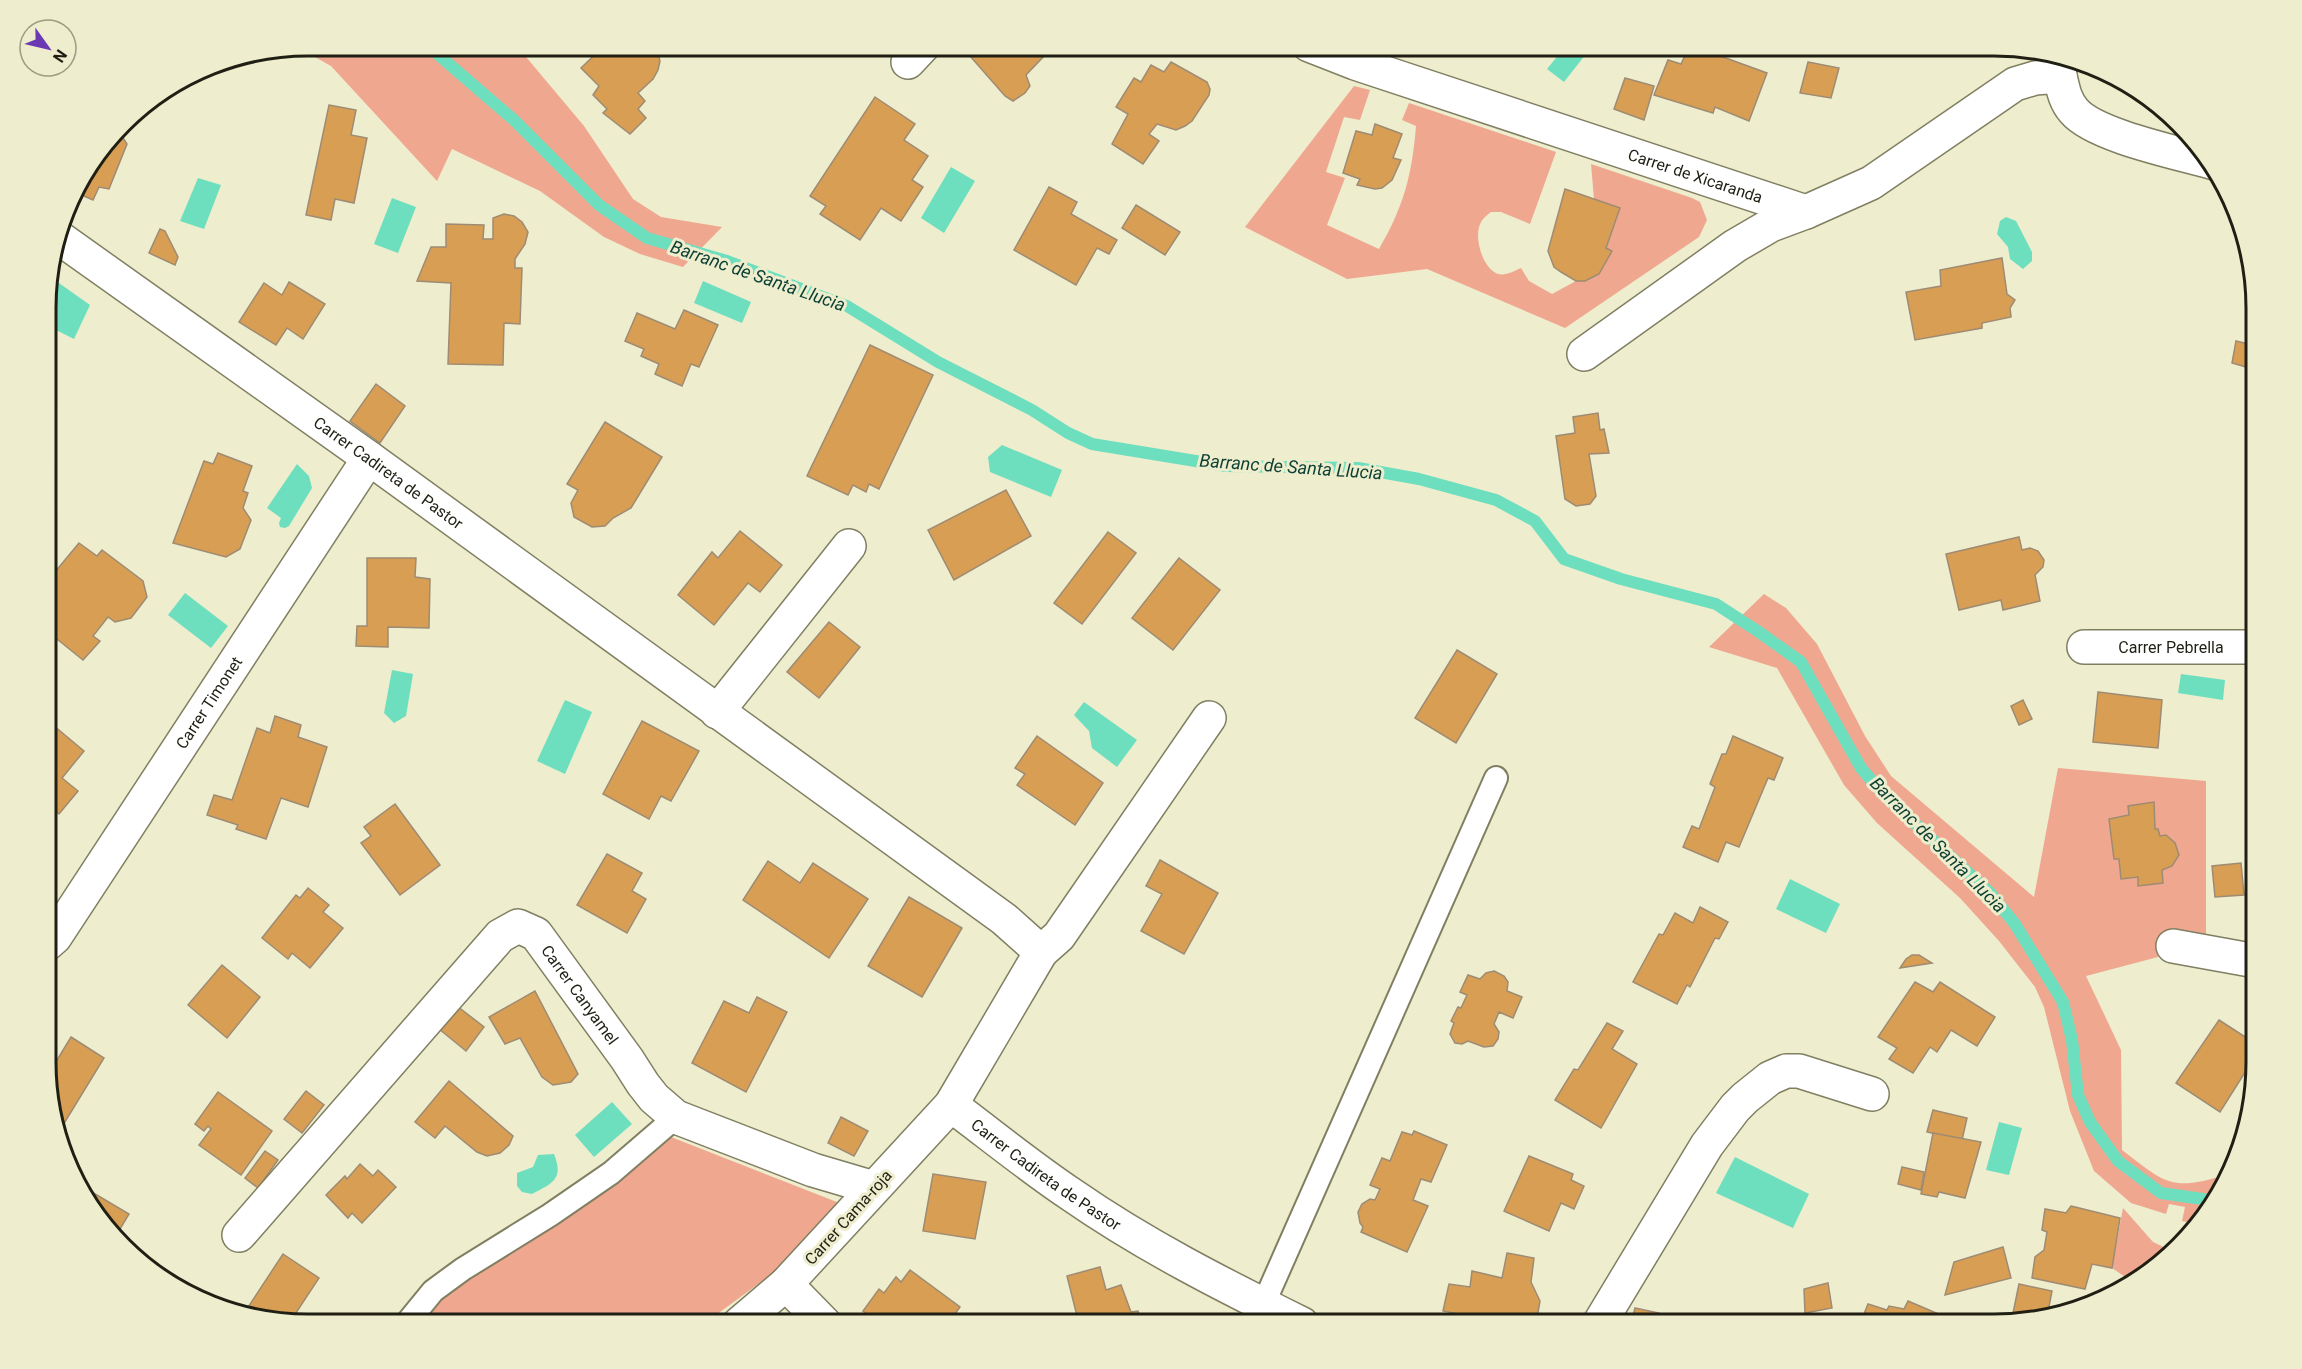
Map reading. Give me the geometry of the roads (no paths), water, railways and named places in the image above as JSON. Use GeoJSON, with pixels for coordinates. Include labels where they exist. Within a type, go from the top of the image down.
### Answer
{"type":"FeatureCollection","features":[{"type":"Feature","properties":{"kind":"street","name":"Carrer de Xicaranda"},"geometry":{"type":"LineString","coordinates":[[1337,56],[1806,212]]}},
{"type":"Feature","properties":{"kind":"street"},"geometry":{"type":"LineString","coordinates":[[1584,354],[1735,246],[1771,225],[1871,183],[2015,84],[2064,66],[2067,101],[2074,112],[2085,121],[2117,135],[2198,158]]}},
{"type":"Feature","properties":{"kind":"street","name":"Carrer Cadireta de Pastor"},"geometry":{"type":"LineString","coordinates":[[64,241],[369,458],[1004,919],[1041,952]]}},
{"type":"Feature","properties":{"kind":"street","name":"Carrer Timonet"},"geometry":{"type":"LineString","coordinates":[[56,937],[369,458]]}},
{"type":"Feature","properties":{"kind":"street"},"geometry":{"type":"LineString","coordinates":[[717,712],[849,546]]}},
{"type":"Feature","properties":{"kind":"street","name":"Carrer Pebrella"},"geometry":{"type":"LineString","coordinates":[[2084,647],[2246,647]]}},
{"type":"Feature","properties":{"kind":"street"},"geometry":{"type":"LineString","coordinates":[[951,1105],[1041,952],[1059,936],[1209,718]]}},
{"type":"Feature","properties":{"kind":"street","name":"Carrer Canyamel"},"geometry":{"type":"LineString","coordinates":[[239,1235],[500,936],[518,926],[536,934],[643,1084],[654,1098],[676,1117],[813,1170],[874,1188]]}},
{"type":"Feature","properties":{"kind":"street"},"geometry":{"type":"LineString","coordinates":[[2173,946],[2246,959]]}},
{"type":"Feature","properties":{"kind":"street"},"geometry":{"type":"LineString","coordinates":[[1605,1314],[1707,1145],[1745,1098],[1770,1078],[1793,1071],[1811,1074],[1872,1094]]}},
{"type":"Feature","properties":{"kind":"street","name":"Carrer Cadireta de Pastor"},"geometry":{"type":"LineString","coordinates":[[951,1105],[1071,1195],[1120,1226],[1197,1271],[1281,1314]]}},
{"type":"Feature","properties":{"kind":"street","name":"Carrer Cama-roja"},"geometry":{"type":"LineString","coordinates":[[751,1314],[786,1284],[951,1105]]}},
{"type":"Feature","properties":{"kind":"street"},"geometry":{"type":"LineString","coordinates":[[786,1284],[815,1314]]}},
{"type":"Feature","properties":{"kind":"lane"},"geometry":{"type":"LineString","coordinates":[[1263,1305],[1496,778]]}},
{"type":"Feature","properties":{"kind":"lane"},"geometry":{"type":"LineString","coordinates":[[414,1314],[433,1292],[463,1269],[550,1215],[611,1173],[676,1117]]}},
{"type":"Feature","properties":{"kind":"water"},"geometry":{"type":"Polygon","coordinates":[[[1558,56],[1584,56],[1564,82],[1547,69],[1558,56]]]}},
{"type":"Feature","properties":{"kind":"water"},"geometry":{"type":"Polygon","coordinates":[[[951,167],[975,181],[944,233],[921,218],[951,167]]]}},
{"type":"Feature","properties":{"kind":"water"},"geometry":{"type":"Polygon","coordinates":[[[198,178],[221,185],[204,229],[180,221],[198,178]]]}},
{"type":"Feature","properties":{"kind":"water"},"geometry":{"type":"Polygon","coordinates":[[[392,198],[416,207],[398,253],[374,244],[392,198]]]}},
{"type":"Feature","properties":{"kind":"water"},"geometry":{"type":"Polygon","coordinates":[[[2006,217],[2016,221],[2032,252],[2032,261],[2023,269],[2010,259],[2008,247],[1997,234],[2000,221],[2006,217]]]}},
{"type":"Feature","properties":{"kind":"water"},"geometry":{"type":"Polygon","coordinates":[[[703,281],[751,302],[742,323],[694,303],[703,281]]]}},
{"type":"Feature","properties":{"kind":"water"},"geometry":{"type":"Polygon","coordinates":[[[57,282],[90,305],[74,339],[56,330],[57,282]]]}},
{"type":"Feature","properties":{"kind":"water"},"geometry":{"type":"Polygon","coordinates":[[[1002,445],[1062,470],[1051,497],[990,472],[988,457],[1002,445]]]}},
{"type":"Feature","properties":{"kind":"water"},"geometry":{"type":"Polygon","coordinates":[[[297,464],[309,476],[312,488],[289,526],[280,527],[281,518],[267,508],[297,464]]]}},
{"type":"Feature","properties":{"kind":"water"},"geometry":{"type":"Polygon","coordinates":[[[185,593],[228,626],[211,648],[168,615],[185,593]]]}},
{"type":"Feature","properties":{"kind":"water"},"geometry":{"type":"Polygon","coordinates":[[[392,670],[413,674],[406,716],[394,723],[384,713],[392,670]]]}},
{"type":"Feature","properties":{"kind":"water"},"geometry":{"type":"Polygon","coordinates":[[[2181,674],[2225,680],[2223,700],[2178,693],[2181,674]]]}},
{"type":"Feature","properties":{"kind":"water"},"geometry":{"type":"Polygon","coordinates":[[[565,700],[592,712],[565,774],[537,761],[565,700]]]}},
{"type":"Feature","properties":{"kind":"water"},"geometry":{"type":"Polygon","coordinates":[[[1084,702],[1137,740],[1117,767],[1092,748],[1089,731],[1074,715],[1084,702]]]}},
{"type":"Feature","properties":{"kind":"water"},"geometry":{"type":"Polygon","coordinates":[[[1790,879],[1840,904],[1826,933],[1776,909],[1790,879]]]}},
{"type":"Feature","properties":{"kind":"water"},"geometry":{"type":"Polygon","coordinates":[[[612,1102],[632,1124],[594,1157],[575,1135],[612,1102]]]}},
{"type":"Feature","properties":{"kind":"water"},"geometry":{"type":"Polygon","coordinates":[[[1999,1122],[2022,1128],[2009,1175],[1986,1170],[1999,1122]]]}},
{"type":"Feature","properties":{"kind":"water"},"geometry":{"type":"Polygon","coordinates":[[[554,1154],[558,1169],[555,1179],[532,1194],[522,1192],[517,1186],[517,1173],[533,1167],[538,1155],[554,1154]]]}},
{"type":"Feature","properties":{"kind":"water"},"geometry":{"type":"Polygon","coordinates":[[[1735,1157],[1809,1194],[1793,1228],[1716,1193],[1735,1157]]]}},
{"type":"Feature","properties":{"kind":"waterway","name":"Barranc de Santa Llucia"},"geometry":{"type":"LineString","coordinates":[[440,56],[514,120],[599,205],[647,238],[727,261],[847,306],[938,362],[1032,410],[1068,433],[1092,444],[1226,466],[1358,468],[1419,479],[1496,500],[1535,521],[1564,559],[1621,579],[1716,604],[1801,662],[1861,768],[1884,795],[1991,894],[2015,924],[2063,1002],[2072,1040],[2078,1095],[2090,1122],[2118,1161],[2161,1193],[2206,1199]]}}]}
